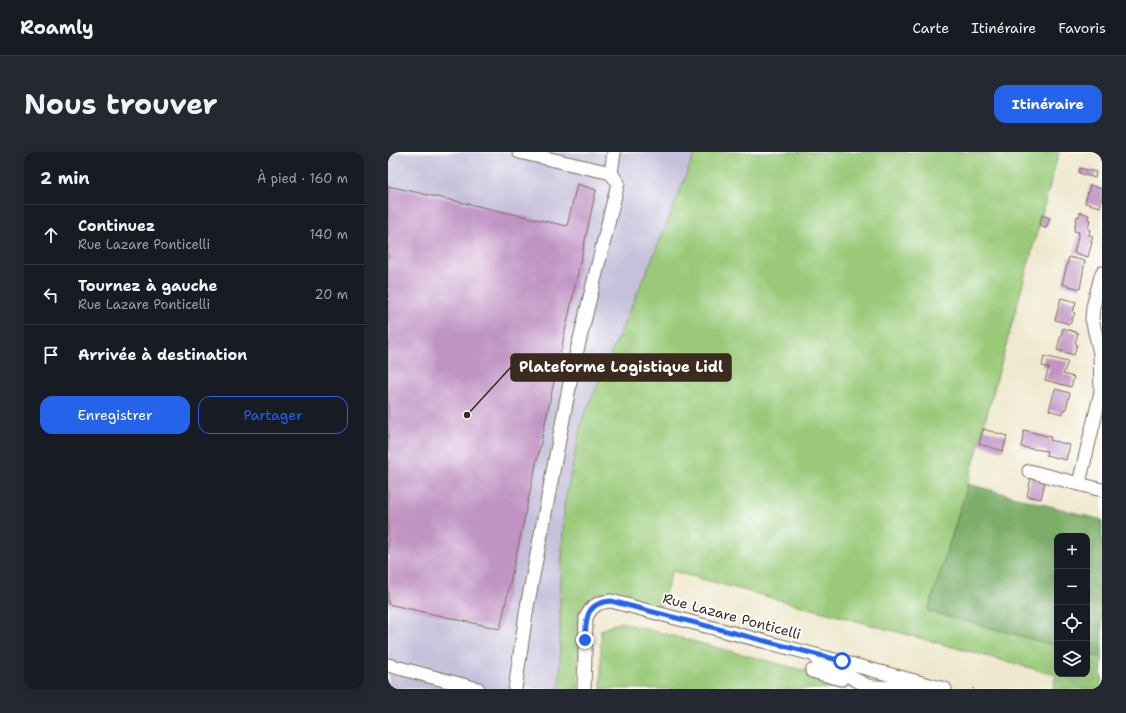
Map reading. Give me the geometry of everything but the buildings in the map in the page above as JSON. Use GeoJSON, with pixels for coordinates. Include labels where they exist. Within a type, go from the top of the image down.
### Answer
{"type":"FeatureCollection","features":[{"type":"Feature","properties":{"kind":"street"},"geometry":{"type":"LineString","coordinates":[[519,152],[611,173]]}},
{"type":"Feature","properties":{"kind":"street"},"geometry":{"type":"LineString","coordinates":[[515,689],[527,607],[573,367],[618,184],[611,173],[614,152]]}},
{"type":"Feature","properties":{"kind":"street"},"geometry":{"type":"LineString","coordinates":[[1079,484],[1101,392],[1100,353],[1092,319],[1093,307],[1102,273]]}},
{"type":"Feature","properties":{"kind":"street"},"geometry":{"type":"LineString","coordinates":[[1029,471],[1102,490]]}},
{"type":"Feature","properties":{"kind":"street","name":"Rue Lazare Ponticelli"},"geometry":{"type":"LineString","coordinates":[[584,689],[586,618],[591,608],[596,604],[611,601],[945,689]]}},
{"type":"Feature","properties":{"kind":"street"},"geometry":{"type":"LineString","coordinates":[[388,665],[478,689]]}},
{"type":"Feature","properties":{"kind":"street"},"geometry":{"type":"LineString","coordinates":[[814,665],[870,686],[884,689]]}},
{"type":"Feature","properties":{"kind":"street"},"geometry":{"type":"LineString","coordinates":[[853,670],[870,686],[918,688]]}},
{"type":"Feature","properties":{"kind":"path"},"geometry":{"type":"LineString","coordinates":[[972,689],[974,685]]}},
{"type":"Feature","properties":{"kind":"shaded area"},"geometry":{"type":"Polygon","coordinates":[[[388,152],[695,152],[662,236],[560,603],[560,689],[388,689],[388,152]]]}},
{"type":"Feature","properties":{"kind":"green space"},"geometry":{"type":"Polygon","coordinates":[[[695,152],[1059,152],[968,484],[928,611],[1054,645],[1054,674],[672,571],[661,607],[607,593],[600,593],[588,599],[583,605],[579,614],[578,689],[560,689],[560,603],[564,506],[582,420],[662,236],[695,152]]]}},
{"type":"Feature","properties":{"kind":"green space"},"geometry":{"type":"Polygon","coordinates":[[[968,484],[1102,520],[1102,658],[1090,655],[1090,533],[1054,533],[1054,645],[928,611],[968,484]]]}},
{"type":"Feature","properties":{"kind":"green space"},"geometry":{"type":"Polygon","coordinates":[[[620,622],[825,676],[847,689],[601,689],[601,630],[620,622]]]}},
{"type":"Feature","properties":{"kind":"green space"},"geometry":{"type":"Polygon","coordinates":[[[1090,655],[1102,658],[1101,689],[1053,689],[1056,677],[1090,677],[1090,655]]]}},
{"type":"Feature","properties":{"kind":"place","name":"Plateforme Logistique Lidl"},"geometry":{"type":"Point","coordinates":[467,415]}},
{"type":"Feature","properties":{"kind":"route"},"geometry":{"type":"LineString","coordinates":[[585,640],[586,618],[591,608],[596,604],[611,601],[842,661]]}}]}
